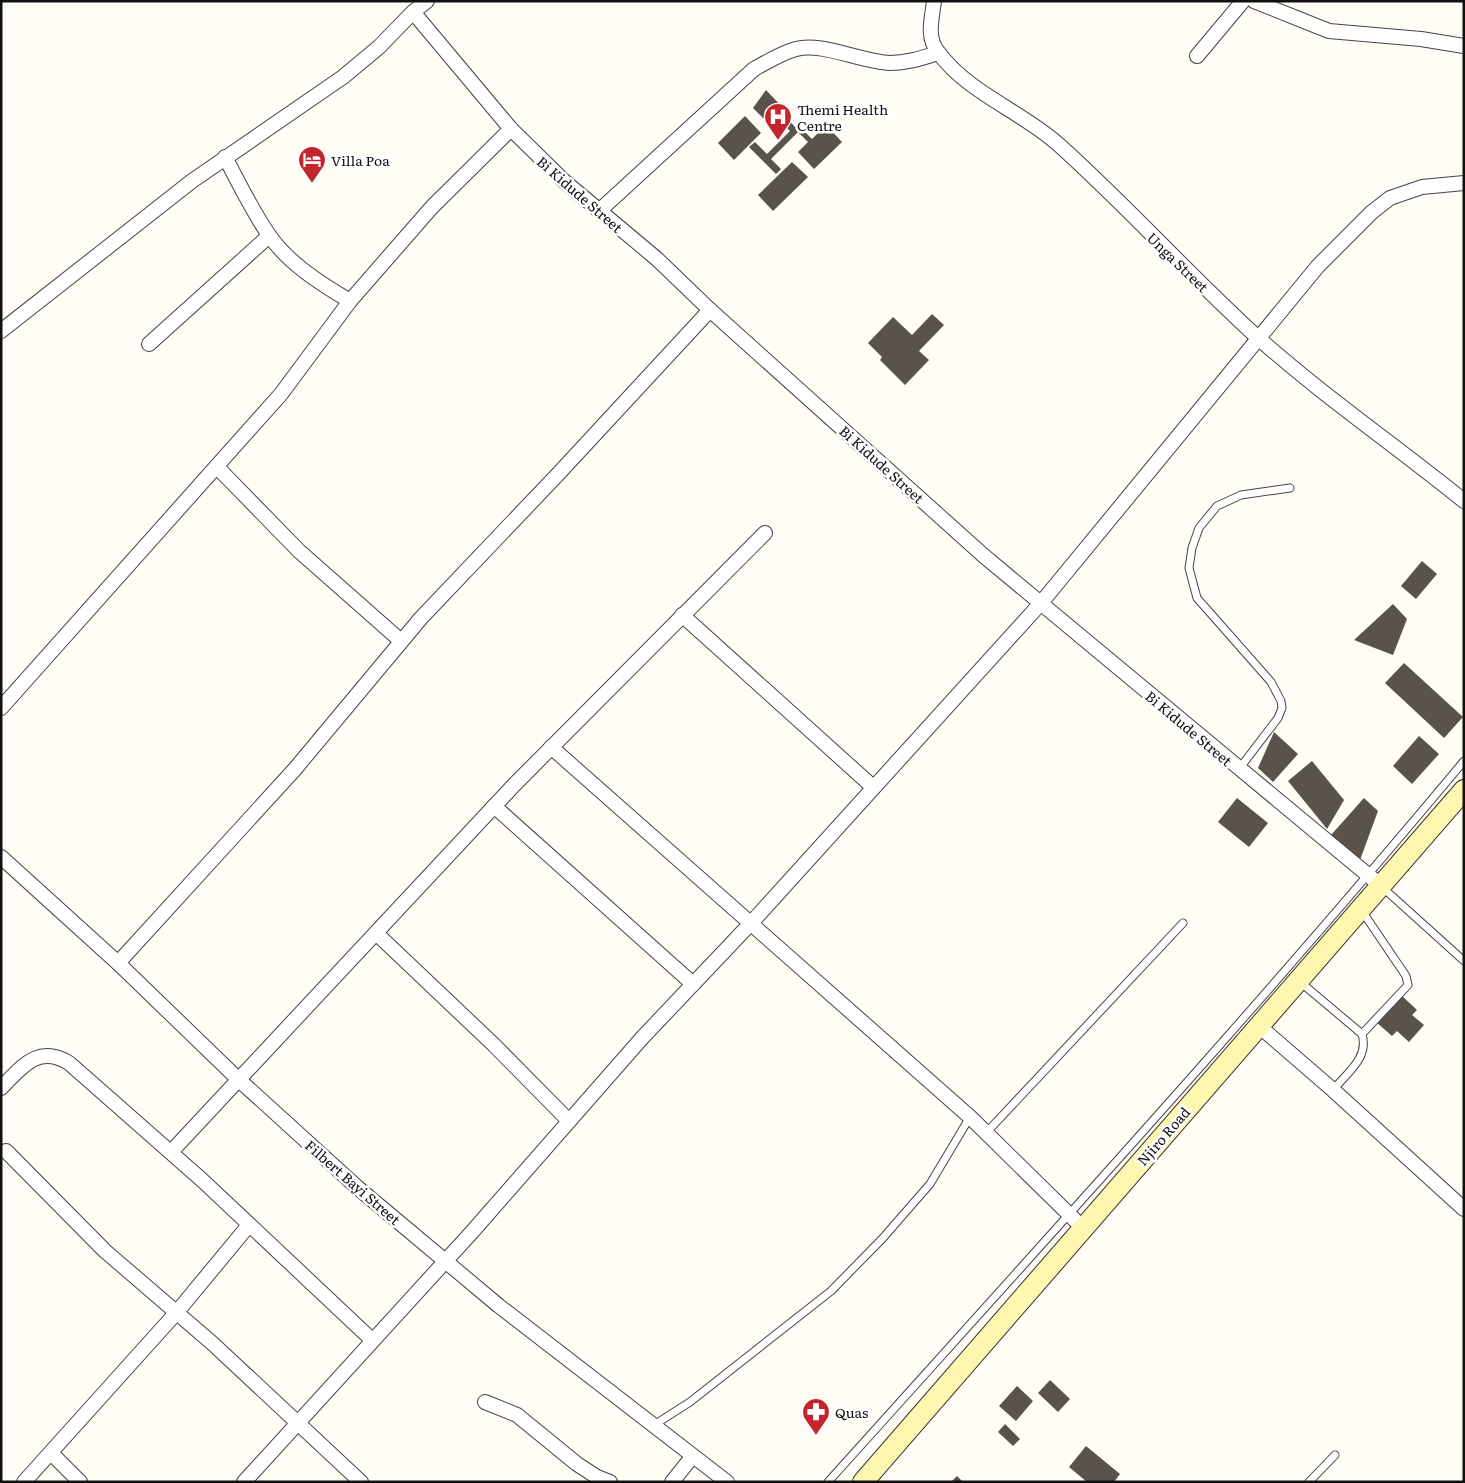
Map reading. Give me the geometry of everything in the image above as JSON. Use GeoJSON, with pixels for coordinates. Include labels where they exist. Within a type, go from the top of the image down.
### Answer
{"type":"FeatureCollection","features":[{"type":"Feature","properties":{"kind":"street"},"geometry":{"type":"LineString","coordinates":[[1,331],[138,222],[225,158],[343,77],[379,47],[427,1]]}},
{"type":"Feature","properties":{"kind":"street","name":"Unga Street"},"geometry":{"type":"LineString","coordinates":[[934,1],[930,32],[932,43],[938,53],[960,75],[1055,142],[1257,337],[1371,430],[1464,501]]}},
{"type":"Feature","properties":{"kind":"street"},"geometry":{"type":"LineString","coordinates":[[1197,56],[1243,1]]}},
{"type":"Feature","properties":{"kind":"street"},"geometry":{"type":"LineString","coordinates":[[1254,1],[1329,31],[1421,39],[1464,46]]}},
{"type":"Feature","properties":{"kind":"street","name":"Bi Kidude Street"},"geometry":{"type":"LineString","coordinates":[[414,12],[511,129],[546,165],[657,259],[710,310],[952,528],[1374,881]]}},
{"type":"Feature","properties":{"kind":"street"},"geometry":{"type":"LineString","coordinates":[[599,211],[754,69],[772,60],[797,49],[816,48],[888,63],[910,62],[938,53]]}},
{"type":"Feature","properties":{"kind":"street"},"geometry":{"type":"LineString","coordinates":[[1,708],[281,394],[350,301],[432,207],[511,129]]}},
{"type":"Feature","properties":{"kind":"street"},"geometry":{"type":"LineString","coordinates":[[225,158],[269,236],[321,284],[350,301]]}},
{"type":"Feature","properties":{"kind":"street"},"geometry":{"type":"LineString","coordinates":[[244,1482],[446,1261],[642,1038],[752,922],[1041,603],[1257,337],[1318,266],[1383,202],[1422,187],[1464,183]]}},
{"type":"Feature","properties":{"kind":"street"},"geometry":{"type":"LineString","coordinates":[[149,344],[269,236]]}},
{"type":"Feature","properties":{"kind":"street"},"geometry":{"type":"LineString","coordinates":[[118,963],[295,769],[400,641],[710,310]]}},
{"type":"Feature","properties":{"kind":"street"},"geometry":{"type":"LineString","coordinates":[[217,467],[299,551],[400,641]]}},
{"type":"Feature","properties":{"kind":"street"},"geometry":{"type":"LineString","coordinates":[[171,1152],[494,806],[765,533]]}},
{"type":"Feature","properties":{"kind":"street"},"geometry":{"type":"LineString","coordinates":[[682,615],[873,788]]}},
{"type":"Feature","properties":{"kind":"street"},"geometry":{"type":"LineString","coordinates":[[552,747],[752,922],[970,1117],[1075,1221]]}},
{"type":"Feature","properties":{"kind":"street","name":"Njiro Road"},"geometry":{"type":"LineString","coordinates":[[863,1482],[1075,1221],[1259,1026],[1361,909],[1374,881],[1464,790]]}},
{"type":"Feature","properties":{"kind":"street"},"geometry":{"type":"LineString","coordinates":[[494,806],[693,984]]}},
{"type":"Feature","properties":{"kind":"street","name":"Filbert Bayi Street"},"geometry":{"type":"LineString","coordinates":[[1,857],[118,963],[316,1152],[544,1341],[654,1425],[692,1457],[727,1482]]}},
{"type":"Feature","properties":{"kind":"street"},"geometry":{"type":"LineString","coordinates":[[376,934],[494,1045],[569,1121]]}},
{"type":"Feature","properties":{"kind":"street"},"geometry":{"type":"LineString","coordinates":[[1259,1026],[1334,1090],[1464,1210]]}},
{"type":"Feature","properties":{"kind":"street"},"geometry":{"type":"LineString","coordinates":[[1,1088],[22,1068],[40,1056],[49,1054],[60,1058],[171,1152],[372,1340]]}},
{"type":"Feature","properties":{"kind":"street"},"geometry":{"type":"LineString","coordinates":[[6,1151],[105,1251],[177,1312],[362,1482]]}},
{"type":"Feature","properties":{"kind":"street"},"geometry":{"type":"LineString","coordinates":[[24,1482],[52,1454],[177,1312],[249,1225]]}},
{"type":"Feature","properties":{"kind":"street"},"geometry":{"type":"LineString","coordinates":[[485,1402],[517,1415],[576,1464],[597,1477],[610,1482]]}},
{"type":"Feature","properties":{"kind":"street"},"geometry":{"type":"LineString","coordinates":[[52,1454],[80,1482]]}},
{"type":"Feature","properties":{"kind":"street"},"geometry":{"type":"LineString","coordinates":[[672,1482],[692,1457]]}},
{"type":"Feature","properties":{"kind":"lane"},"geometry":{"type":"LineString","coordinates":[[1239,769],[1278,718],[1282,708],[1281,701],[1271,682],[1197,598],[1193,591],[1189,568],[1192,548],[1199,528],[1217,506],[1242,495],[1290,488]]}},
{"type":"Feature","properties":{"kind":"lane"},"geometry":{"type":"LineString","coordinates":[[828,1482],[1075,1221],[1374,881],[1464,760]]}},
{"type":"Feature","properties":{"kind":"lane"},"geometry":{"type":"LineString","coordinates":[[1374,881],[1464,961]]}},
{"type":"Feature","properties":{"kind":"lane"},"geometry":{"type":"LineString","coordinates":[[1361,909],[1406,976],[1408,985],[1362,1034]]}},
{"type":"Feature","properties":{"kind":"lane"},"geometry":{"type":"LineString","coordinates":[[986,1134],[1183,923]]}},
{"type":"Feature","properties":{"kind":"lane"},"geometry":{"type":"LineString","coordinates":[[1298,981],[1362,1034],[1365,1045],[1364,1053],[1334,1090]]}},
{"type":"Feature","properties":{"kind":"lane"},"geometry":{"type":"LineString","coordinates":[[654,1425],[690,1402],[831,1291],[882,1239],[930,1184],[970,1117]]}},
{"type":"Feature","properties":{"kind":"lane"},"geometry":{"type":"LineString","coordinates":[[1309,1482],[1335,1455]]}},
{"type":"Feature","properties":{"kind":"building"},"geometry":{"type":"Polygon","coordinates":[[[766,90],[786,111],[771,126],[753,108],[766,90]]]}},
{"type":"Feature","properties":{"kind":"building"},"geometry":{"type":"Polygon","coordinates":[[[784,115],[795,127],[797,124],[812,139],[826,125],[842,142],[814,169],[798,152],[808,142],[798,132],[771,159],[781,169],[776,174],[749,147],[755,142],[767,154],[790,131],[779,120],[784,115]]]}},
{"type":"Feature","properties":{"kind":"building"},"geometry":{"type":"Polygon","coordinates":[[[745,116],[761,133],[734,160],[718,143],[745,116]]]}},
{"type":"Feature","properties":{"kind":"building"},"geometry":{"type":"Polygon","coordinates":[[[792,162],[808,177],[773,211],[758,195],[792,162]]]}},
{"type":"Feature","properties":{"kind":"building"},"geometry":{"type":"Polygon","coordinates":[[[932,314],[944,325],[919,351],[929,360],[905,385],[880,360],[882,357],[868,343],[893,317],[912,335],[932,314]]]}},
{"type":"Feature","properties":{"kind":"building"},"geometry":{"type":"Polygon","coordinates":[[[1422,561],[1437,574],[1416,599],[1401,586],[1422,561]]]}},
{"type":"Feature","properties":{"kind":"building"},"geometry":{"type":"Polygon","coordinates":[[[1393,604],[1407,619],[1393,655],[1354,640],[1393,604]]]}},
{"type":"Feature","properties":{"kind":"building"},"geometry":{"type":"Polygon","coordinates":[[[1404,663],[1463,717],[1444,738],[1385,683],[1404,663]]]}},
{"type":"Feature","properties":{"kind":"building"},"geometry":{"type":"Polygon","coordinates":[[[1274,732],[1298,754],[1273,782],[1258,768],[1274,732]]]}},
{"type":"Feature","properties":{"kind":"building"},"geometry":{"type":"Polygon","coordinates":[[[1419,736],[1439,754],[1412,784],[1393,766],[1419,736]]]}},
{"type":"Feature","properties":{"kind":"building"},"geometry":{"type":"Polygon","coordinates":[[[1312,761],[1344,800],[1327,829],[1288,781],[1312,761]]]}},
{"type":"Feature","properties":{"kind":"building"},"geometry":{"type":"Polygon","coordinates":[[[1237,798],[1268,823],[1249,847],[1218,822],[1237,798]]]}},
{"type":"Feature","properties":{"kind":"building"},"geometry":{"type":"Polygon","coordinates":[[[1364,798],[1378,811],[1360,860],[1331,835],[1364,798]]]}},
{"type":"Feature","properties":{"kind":"building"},"geometry":{"type":"Polygon","coordinates":[[[1401,995],[1417,1010],[1412,1015],[1424,1025],[1409,1042],[1397,1031],[1392,1036],[1376,1022],[1401,995]]]}},
{"type":"Feature","properties":{"kind":"building"},"geometry":{"type":"Polygon","coordinates":[[[1050,1380],[1070,1399],[1058,1412],[1038,1393],[1050,1380]]]}},
{"type":"Feature","properties":{"kind":"building"},"geometry":{"type":"Polygon","coordinates":[[[1017,1386],[1033,1401],[1016,1421],[999,1406],[1017,1386]]]}},
{"type":"Feature","properties":{"kind":"building"},"geometry":{"type":"Polygon","coordinates":[[[1005,1424],[1020,1439],[1013,1446],[998,1432],[1005,1424]]]}},
{"type":"Feature","properties":{"kind":"building"},"geometry":{"type":"Polygon","coordinates":[[[1086,1446],[1120,1474],[1114,1482],[1087,1482],[1069,1467],[1086,1446]]]}},
{"type":"Feature","properties":{"kind":"building"},"geometry":{"type":"Polygon","coordinates":[[[957,1476],[963,1482],[951,1482],[957,1476]]]}},
{"type":"Feature","properties":{"kind":"place","name":"Themi Health Centre"},"geometry":{"type":"Point","coordinates":[778,141]}},
{"type":"Feature","properties":{"kind":"place","name":"Villa Poa"},"geometry":{"type":"Point","coordinates":[312,184]}},
{"type":"Feature","properties":{"kind":"place","name":"Quas"},"geometry":{"type":"Point","coordinates":[816,1436]}}]}
